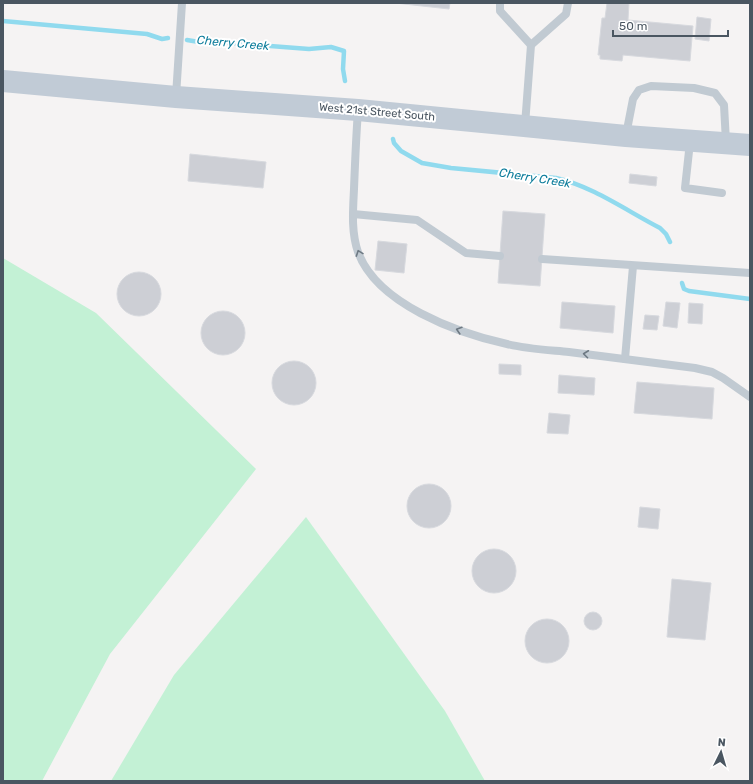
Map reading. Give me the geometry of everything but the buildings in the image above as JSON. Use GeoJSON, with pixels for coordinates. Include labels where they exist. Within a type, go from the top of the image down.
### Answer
{"type":"FeatureCollection","features":[{"type":"Feature","properties":{"kind":"main road","name":"West 21st Street South"},"geometry":{"type":"LineString","coordinates":[[3,81],[176,97],[358,110],[626,136],[750,145]]}},
{"type":"Feature","properties":{"kind":"lane"},"geometry":{"type":"LineString","coordinates":[[176,97],[182,3]]}},
{"type":"Feature","properties":{"kind":"lane"},"geometry":{"type":"LineString","coordinates":[[500,3],[500,11],[531,45]]}},
{"type":"Feature","properties":{"kind":"lane"},"geometry":{"type":"LineString","coordinates":[[525,126],[531,45],[566,14],[568,3]]}},
{"type":"Feature","properties":{"kind":"lane"},"geometry":{"type":"LineString","coordinates":[[626,136],[633,99],[639,90],[651,86],[694,88],[715,93],[724,105],[726,143]]}},
{"type":"Feature","properties":{"kind":"lane"},"geometry":{"type":"LineString","coordinates":[[358,110],[353,214],[354,236],[358,252],[366,269],[382,287],[426,316],[453,328],[508,344],[695,368],[712,372],[750,397]]}},
{"type":"Feature","properties":{"kind":"lane"},"geometry":{"type":"LineString","coordinates":[[690,140],[685,188],[722,193]]}},
{"type":"Feature","properties":{"kind":"lane"},"geometry":{"type":"LineString","coordinates":[[353,214],[417,220],[466,253],[500,256]]}},
{"type":"Feature","properties":{"kind":"lane"},"geometry":{"type":"LineString","coordinates":[[542,259],[750,273]]}},
{"type":"Feature","properties":{"kind":"lane"},"geometry":{"type":"LineString","coordinates":[[625,359],[633,266]]}},
{"type":"Feature","properties":{"kind":"green space"},"geometry":{"type":"Polygon","coordinates":[[[3,258],[96,313],[256,469],[110,654],[42,781],[3,781],[3,258]]]}},
{"type":"Feature","properties":{"kind":"green space"},"geometry":{"type":"Polygon","coordinates":[[[306,517],[445,711],[485,781],[111,781],[174,675],[306,517]]]}},
{"type":"Feature","properties":{"kind":"waterway","name":"Cherry Creek"},"geometry":{"type":"LineString","coordinates":[[3,21],[147,34],[162,39],[168,38]]}},
{"type":"Feature","properties":{"kind":"waterway","name":"Cherry Creek"},"geometry":{"type":"LineString","coordinates":[[187,40],[309,49],[331,47],[344,51],[343,69],[345,81]]}},
{"type":"Feature","properties":{"kind":"waterway","name":"Cherry Creek"},"geometry":{"type":"LineString","coordinates":[[393,139],[394,143],[401,151],[422,163],[451,168],[556,178],[583,187],[660,228],[666,234],[670,242]]}},
{"type":"Feature","properties":{"kind":"waterway","name":"Cherry Creek"},"geometry":{"type":"LineString","coordinates":[[682,283],[684,289],[689,291],[750,299]]}}]}
